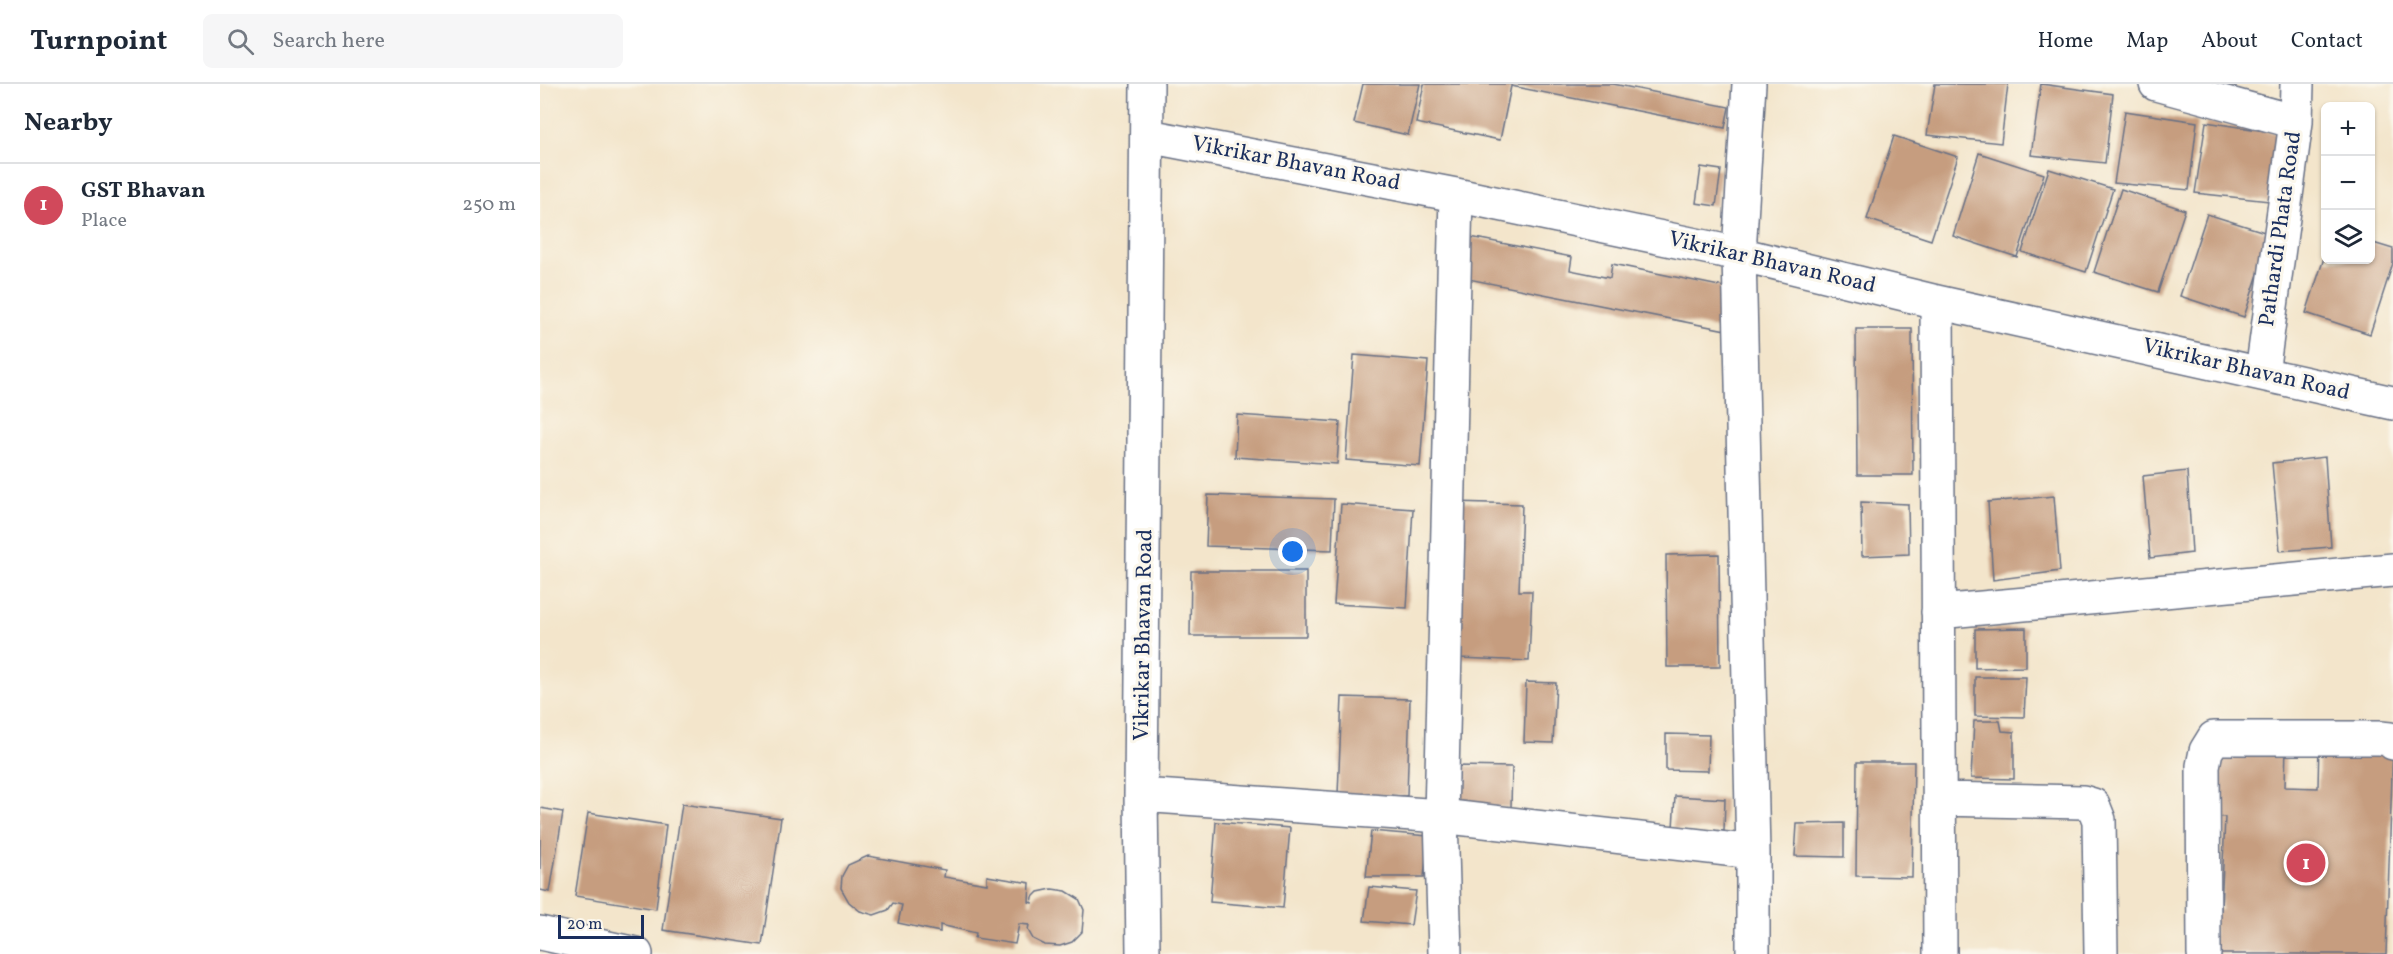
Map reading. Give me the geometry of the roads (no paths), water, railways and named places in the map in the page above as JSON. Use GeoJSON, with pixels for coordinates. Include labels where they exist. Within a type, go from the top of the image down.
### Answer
{"type":"FeatureCollection","features":[{"type":"Feature","properties":{"kind":"street","name":"Vikrikar Bhavan Road"},"geometry":{"type":"LineString","coordinates":[[1143,954],[1147,84]]}},
{"type":"Feature","properties":{"kind":"street"},"geometry":{"type":"LineString","coordinates":[[1749,84],[1739,254],[1753,852],[1753,954]]}},
{"type":"Feature","properties":{"kind":"street"},"geometry":{"type":"LineString","coordinates":[[2156,84],[2296,122]]}},
{"type":"Feature","properties":{"kind":"street","name":"Pathardi Phata Road"},"geometry":{"type":"LineString","coordinates":[[2262,373],[2296,122],[2297,84]]}},
{"type":"Feature","properties":{"kind":"street","name":"Vikrikar Bhavan Road"},"geometry":{"type":"LineString","coordinates":[[1148,136],[1456,195],[1739,254],[1937,302],[2393,403]]}},
{"type":"Feature","properties":{"kind":"street"},"geometry":{"type":"LineString","coordinates":[[1445,954],[1441,816],[1456,195]]}},
{"type":"Feature","properties":{"kind":"street"},"geometry":{"type":"LineString","coordinates":[[1937,302],[1940,954]]}},
{"type":"Feature","properties":{"kind":"street"},"geometry":{"type":"LineString","coordinates":[[1938,612],[2393,570]]}},
{"type":"Feature","properties":{"kind":"street"},"geometry":{"type":"LineString","coordinates":[[2204,954],[2203,766],[2206,751],[2214,738],[2380,738],[2390,739],[2393,743]]}},
{"type":"Feature","properties":{"kind":"street"},"geometry":{"type":"LineString","coordinates":[[1142,795],[1441,816],[1753,852]]}},
{"type":"Feature","properties":{"kind":"street"},"geometry":{"type":"LineString","coordinates":[[1939,800],[2084,802],[2093,805],[2099,820],[2101,954]]}},
{"type":"Feature","properties":{"kind":"street"},"geometry":{"type":"LineString","coordinates":[[540,933],[636,954]]}},
{"type":"Feature","properties":{"kind":"place","name":"GST Bhavan"},"geometry":{"type":"Point","coordinates":[2306,863]}}]}
